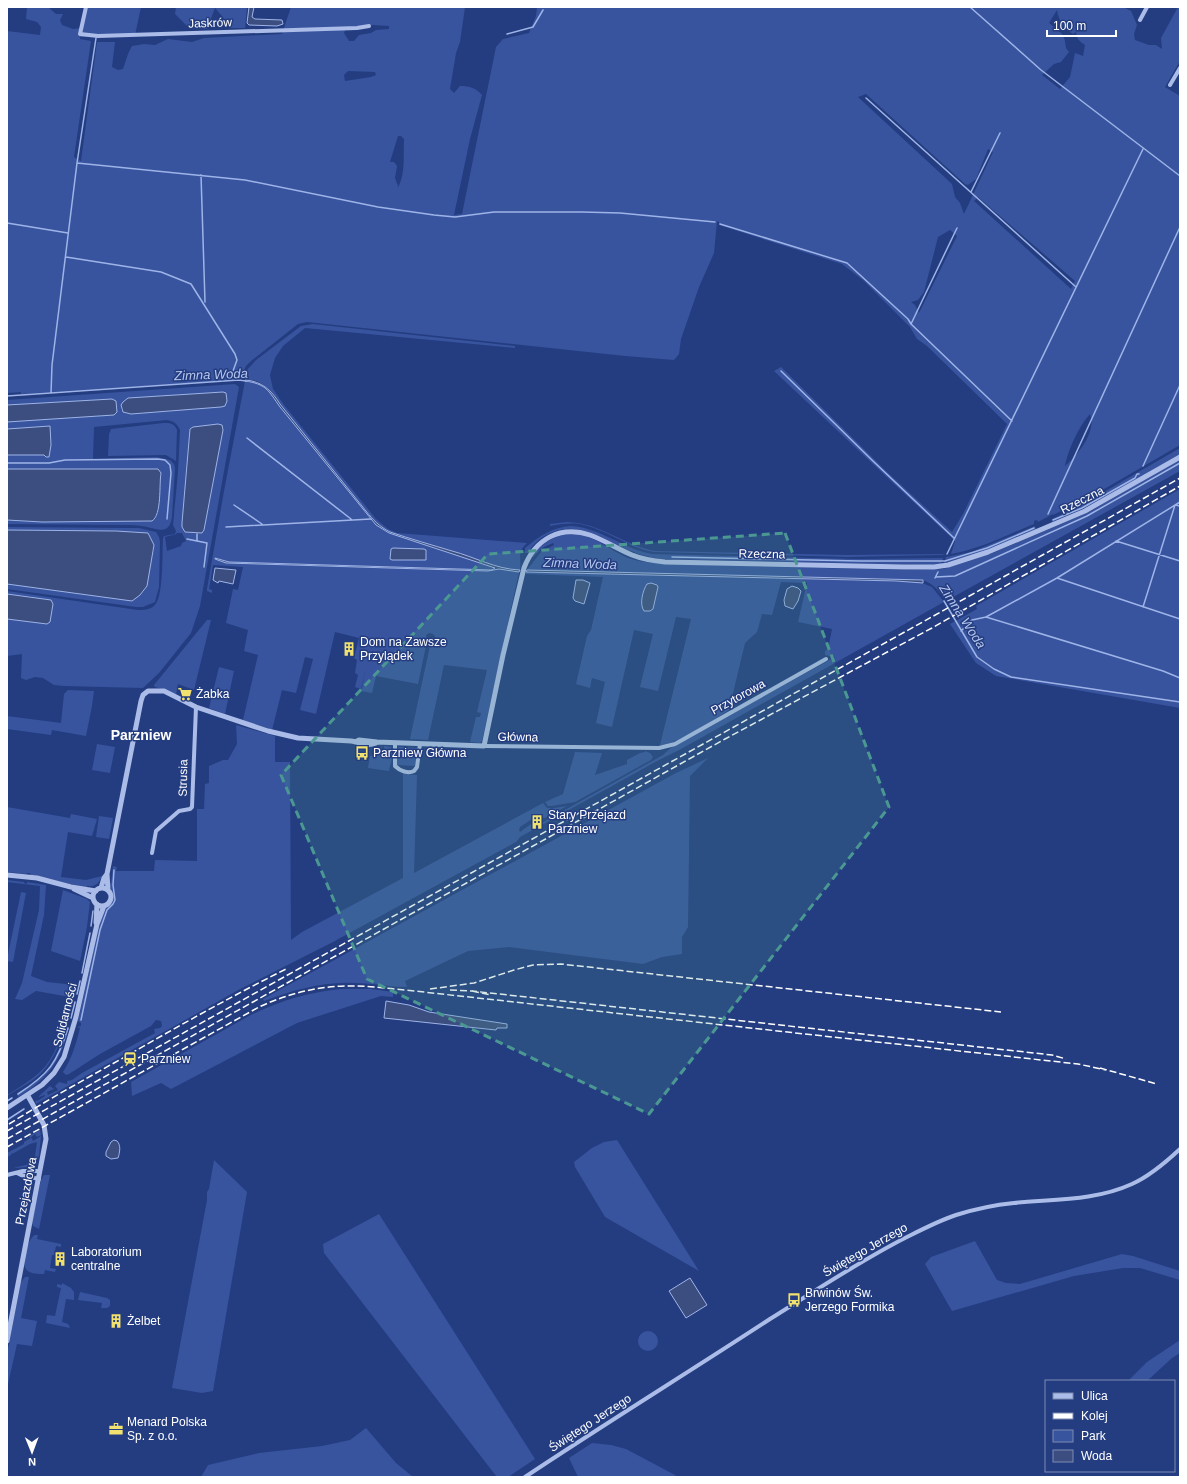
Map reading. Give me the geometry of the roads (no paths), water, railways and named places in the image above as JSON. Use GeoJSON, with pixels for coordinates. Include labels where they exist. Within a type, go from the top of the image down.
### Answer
{"type":"FeatureCollection","features":[{"type":"Feature","properties":{"kind":"street","name":"Jaskrów"},"geometry":{"type":"LineString","coordinates":[[86,7],[80,34],[98,36],[357,28],[369,26]]}},
{"type":"Feature","properties":{"kind":"street"},"geometry":{"type":"LineString","coordinates":[[1140,20],[1147,7]]}},
{"type":"Feature","properties":{"kind":"street"},"geometry":{"type":"LineString","coordinates":[[1170,85],[1180,68]]}},
{"type":"Feature","properties":{"kind":"street","name":"Rzeczna"},"geometry":{"type":"LineString","coordinates":[[484,746],[524,568],[531,553],[541,542],[556,534],[568,532],[589,535],[630,554],[659,561],[896,567],[942,566],[963,561],[988,552],[1085,511],[1180,457]]}},
{"type":"Feature","properties":{"kind":"street","name":"Przytorowa"},"geometry":{"type":"LineString","coordinates":[[659,748],[675,744],[826,659]]}},
{"type":"Feature","properties":{"kind":"street","name":"Główna"},"geometry":{"type":"LineString","coordinates":[[107,874],[142,697],[146,692],[152,690],[165,692],[196,707],[276,733],[306,739],[484,746],[659,748]]}},
{"type":"Feature","properties":{"kind":"street","name":"Strusia"},"geometry":{"type":"LineString","coordinates":[[152,853],[156,832],[179,811],[190,809],[192,807],[196,707]]}},
{"type":"Feature","properties":{"kind":"street"},"geometry":{"type":"LineString","coordinates":[[395,743],[395,766],[402,771],[410,772],[414,771],[417,767],[420,744]]}},
{"type":"Feature","properties":{"kind":"street"},"geometry":{"type":"LineString","coordinates":[[94,898],[107,874]]}},
{"type":"Feature","properties":{"kind":"street"},"geometry":{"type":"LineString","coordinates":[[71,887],[94,898],[97,904],[104,906],[109,903],[111,899],[111,893],[108,890],[107,874]]}},
{"type":"Feature","properties":{"kind":"street"},"geometry":{"type":"LineString","coordinates":[[7,875],[37,878],[71,887],[108,890]]}},
{"type":"Feature","properties":{"kind":"street","name":"Solidarności"},"geometry":{"type":"LineString","coordinates":[[97,904],[97,924]]}},
{"type":"Feature","properties":{"kind":"street","name":"Solidarności"},"geometry":{"type":"LineString","coordinates":[[7,1108],[42,1086],[52,1076],[66,1053],[79,1005],[97,924],[104,906]]}},
{"type":"Feature","properties":{"kind":"street","name":"Przejazdowa"},"geometry":{"type":"LineString","coordinates":[[7,1341],[46,1143],[46,1133],[43,1122],[28,1096]]}},
{"type":"Feature","properties":{"kind":"street","name":"Świętego Jerzego"},"geometry":{"type":"LineString","coordinates":[[525,1477],[865,1259],[927,1226],[954,1215],[984,1207],[1075,1198],[1113,1191],[1144,1178],[1180,1150]]}},
{"type":"Feature","properties":{"kind":"street"},"geometry":{"type":"LineString","coordinates":[[7,1175],[23,1171],[40,1171]]}},
{"type":"Feature","properties":{"kind":"street"},"geometry":{"type":"LineString","coordinates":[[17,1173],[39,1179]]}},
{"type":"Feature","properties":{"kind":"water"},"geometry":{"type":"Polygon","coordinates":[[[249,7],[254,7],[252,17],[255,19],[282,20],[283,24],[277,26],[249,25],[247,23],[249,7]]]}},
{"type":"Feature","properties":{"kind":"water"},"geometry":{"type":"Polygon","coordinates":[[[245,380],[257,382],[274,395],[369,514],[383,528],[390,532],[414,540],[460,553],[494,565],[520,570],[519,572],[499,569],[488,571],[226,563],[215,559],[229,562],[492,570],[495,568],[389,533],[376,525],[269,392],[258,384],[245,380]]]}},
{"type":"Feature","properties":{"kind":"water"},"geometry":{"type":"Polygon","coordinates":[[[226,393],[227,401],[225,406],[221,407],[131,414],[123,412],[121,405],[128,398],[226,393]]]}},
{"type":"Feature","properties":{"kind":"water"},"geometry":{"type":"Polygon","coordinates":[[[112,399],[116,401],[117,412],[114,415],[7,422],[7,405],[112,399]]]}},
{"type":"Feature","properties":{"kind":"water"},"geometry":{"type":"Polygon","coordinates":[[[218,424],[222,425],[223,430],[204,530],[202,533],[185,532],[182,527],[182,523],[190,429],[193,427],[218,424]]]}},
{"type":"Feature","properties":{"kind":"water"},"geometry":{"type":"Polygon","coordinates":[[[50,426],[51,445],[49,457],[44,455],[7,455],[7,429],[50,426]]]}},
{"type":"Feature","properties":{"kind":"water"},"geometry":{"type":"Polygon","coordinates":[[[7,469],[158,469],[161,473],[159,506],[155,518],[152,521],[42,522],[7,520],[7,469]]]}},
{"type":"Feature","properties":{"kind":"water"},"geometry":{"type":"Polygon","coordinates":[[[7,530],[116,531],[148,533],[154,545],[147,586],[140,595],[132,601],[7,584],[7,530]]]}},
{"type":"Feature","properties":{"kind":"water"},"geometry":{"type":"Polygon","coordinates":[[[391,549],[424,549],[426,550],[426,560],[392,560],[390,559],[391,549]]]}},
{"type":"Feature","properties":{"kind":"water"},"geometry":{"type":"Polygon","coordinates":[[[215,568],[236,570],[233,584],[219,581],[218,583],[213,580],[215,568]]]}},
{"type":"Feature","properties":{"kind":"water"},"geometry":{"type":"Polygon","coordinates":[[[527,570],[923,580],[923,583],[896,581],[526,572],[527,570]]]}},
{"type":"Feature","properties":{"kind":"water"},"geometry":{"type":"Polygon","coordinates":[[[576,580],[583,580],[590,583],[584,604],[575,601],[573,598],[576,580]]]}},
{"type":"Feature","properties":{"kind":"water"},"geometry":{"type":"Polygon","coordinates":[[[651,583],[657,585],[658,587],[653,609],[650,611],[644,611],[642,605],[643,593],[647,584],[651,583]]]}},
{"type":"Feature","properties":{"kind":"water"},"geometry":{"type":"Polygon","coordinates":[[[792,586],[801,591],[798,601],[793,609],[785,606],[784,600],[787,589],[792,586]]]}},
{"type":"Feature","properties":{"kind":"water"},"geometry":{"type":"Polygon","coordinates":[[[7,594],[51,600],[53,604],[50,622],[47,624],[7,619],[7,594]]]}},
{"type":"Feature","properties":{"kind":"water"},"geometry":{"type":"Polygon","coordinates":[[[386,1001],[409,1005],[429,1012],[507,1024],[507,1028],[497,1028],[496,1030],[384,1018],[386,1001]]]}},
{"type":"Feature","properties":{"kind":"water"},"geometry":{"type":"Polygon","coordinates":[[[114,1140],[119,1144],[120,1149],[118,1158],[111,1159],[106,1156],[106,1152],[111,1142],[114,1140]]]}},
{"type":"Feature","properties":{"kind":"water"},"geometry":{"type":"Polygon","coordinates":[[[690,1278],[707,1305],[686,1318],[669,1291],[690,1278]]]}},
{"type":"Feature","properties":{"kind":"waterway"},"geometry":{"type":"LineString","coordinates":[[970,7],[1041,70],[1180,176]]}},
{"type":"Feature","properties":{"kind":"waterway"},"geometry":{"type":"LineString","coordinates":[[507,34],[533,27],[543,10]]}},
{"type":"Feature","properties":{"kind":"waterway"},"geometry":{"type":"LineString","coordinates":[[51,393],[52,365],[77,163],[96,38]]}},
{"type":"Feature","properties":{"kind":"waterway"},"geometry":{"type":"LineString","coordinates":[[866,98],[1076,287]]}},
{"type":"Feature","properties":{"kind":"waterway"},"geometry":{"type":"LineString","coordinates":[[971,192],[1000,133]]}},
{"type":"Feature","properties":{"kind":"waterway"},"geometry":{"type":"LineString","coordinates":[[947,554],[1143,149]]}},
{"type":"Feature","properties":{"kind":"waterway"},"geometry":{"type":"LineString","coordinates":[[77,163],[245,180],[378,207],[455,217],[494,212],[582,212],[620,213],[715,222]]}},
{"type":"Feature","properties":{"kind":"waterway"},"geometry":{"type":"LineString","coordinates":[[201,175],[205,302]]}},
{"type":"Feature","properties":{"kind":"waterway"},"geometry":{"type":"LineString","coordinates":[[7,223],[68,233]]}},
{"type":"Feature","properties":{"kind":"waterway"},"geometry":{"type":"LineString","coordinates":[[720,224],[847,263],[908,319],[911,324],[1012,421]]}},
{"type":"Feature","properties":{"kind":"waterway"},"geometry":{"type":"LineString","coordinates":[[1048,514],[1180,227]]}},
{"type":"Feature","properties":{"kind":"waterway"},"geometry":{"type":"LineString","coordinates":[[911,324],[957,228]]}},
{"type":"Feature","properties":{"kind":"waterway"},"geometry":{"type":"LineString","coordinates":[[66,257],[161,272],[191,284],[235,354],[237,360],[233,371]]}},
{"type":"Feature","properties":{"kind":"waterway"},"geometry":{"type":"LineString","coordinates":[[781,371],[954,538]]}},
{"type":"Feature","properties":{"kind":"waterway","name":"Zimna Woda"},"geometry":{"type":"LineString","coordinates":[[7,396],[239,380],[246,381]]}},
{"type":"Feature","properties":{"kind":"waterway"},"geometry":{"type":"LineString","coordinates":[[1143,466],[1180,385]]}},
{"type":"Feature","properties":{"kind":"waterway"},"geometry":{"type":"LineString","coordinates":[[247,438],[351,519]]}},
{"type":"Feature","properties":{"kind":"waterway"},"geometry":{"type":"LineString","coordinates":[[7,463],[49,463],[65,460],[165,460],[170,465],[171,473],[167,519]]}},
{"type":"Feature","properties":{"kind":"waterway"},"geometry":{"type":"LineString","coordinates":[[936,577],[955,576],[1087,516],[1180,463]]}},
{"type":"Feature","properties":{"kind":"waterway"},"geometry":{"type":"LineString","coordinates":[[1053,520],[1082,508],[1135,478],[1137,474],[1139,474]]}},
{"type":"Feature","properties":{"kind":"waterway"},"geometry":{"type":"LineString","coordinates":[[986,617],[1057,578],[1180,502]]}},
{"type":"Feature","properties":{"kind":"waterway"},"geometry":{"type":"LineString","coordinates":[[234,505],[262,524]]}},
{"type":"Feature","properties":{"kind":"waterway"},"geometry":{"type":"LineString","coordinates":[[1143,607],[1175,505],[1180,506]]}},
{"type":"Feature","properties":{"kind":"waterway"},"geometry":{"type":"LineString","coordinates":[[226,527],[371,519]]}},
{"type":"Feature","properties":{"kind":"waterway"},"geometry":{"type":"LineString","coordinates":[[672,557],[860,561],[945,561],[987,548],[1034,528]]}},
{"type":"Feature","properties":{"kind":"waterway"},"geometry":{"type":"LineString","coordinates":[[197,534],[197,541]]}},
{"type":"Feature","properties":{"kind":"waterway"},"geometry":{"type":"LineString","coordinates":[[187,539],[207,543],[204,567]]}},
{"type":"Feature","properties":{"kind":"waterway"},"geometry":{"type":"LineString","coordinates":[[1116,541],[1180,561]]}},
{"type":"Feature","properties":{"kind":"waterway"},"geometry":{"type":"LineString","coordinates":[[935,578],[938,572]]}},
{"type":"Feature","properties":{"kind":"waterway"},"geometry":{"type":"LineString","coordinates":[[1057,578],[1180,619]]}},
{"type":"Feature","properties":{"kind":"waterway","name":"Zimna Woda"},"geometry":{"type":"LineString","coordinates":[[944,601],[977,657],[994,669],[1011,677],[1180,702]]}},
{"type":"Feature","properties":{"kind":"waterway"},"geometry":{"type":"LineString","coordinates":[[961,631],[972,620],[986,617],[1163,671],[1180,678]]}},
{"type":"Feature","properties":{"kind":"waterway"},"geometry":{"type":"LineString","coordinates":[[81,1020],[100,930],[107,910],[115,900],[113,885],[114,870]]}},
{"type":"Feature","properties":{"kind":"waterway"},"geometry":{"type":"LineString","coordinates":[[91,926],[93,911]]}},
{"type":"Feature","properties":{"kind":"waterway"},"geometry":{"type":"LineString","coordinates":[[82,973],[90,933]]}},
{"type":"Feature","properties":{"kind":"waterway"},"geometry":{"type":"LineString","coordinates":[[77,994],[80,981]]}},
{"type":"Feature","properties":{"kind":"waterway"},"geometry":{"type":"LineString","coordinates":[[71,1018],[75,1002]]}},
{"type":"Feature","properties":{"kind":"waterway"},"geometry":{"type":"LineString","coordinates":[[18,1094],[45,1074],[56,1059],[68,1028]]}},
{"type":"Feature","properties":{"kind":"waterway"},"geometry":{"type":"LineString","coordinates":[[7,1101],[12,1098]]}},
{"type":"Feature","properties":{"kind":"waterway"},"geometry":{"type":"LineString","coordinates":[[7,1120],[24,1109]]}},
{"type":"Feature","properties":{"kind":"railway"},"geometry":{"type":"LineString","coordinates":[[7,1131],[1180,478]]}},
{"type":"Feature","properties":{"kind":"railway"},"geometry":{"type":"LineString","coordinates":[[7,1139],[725,739],[932,628],[1180,486]]}},
{"type":"Feature","properties":{"kind":"railway"},"geometry":{"type":"LineString","coordinates":[[430,989],[474,983],[533,965],[561,964],[1001,1012]]}},
{"type":"Feature","properties":{"kind":"railway"},"geometry":{"type":"LineString","coordinates":[[9,1124],[69,1088],[288,968]]}},
{"type":"Feature","properties":{"kind":"railway"},"geometry":{"type":"LineString","coordinates":[[7,1147],[259,1007],[294,994],[343,986],[396,989],[1078,1064],[1106,1070]]}},
{"type":"Feature","properties":{"kind":"railway"},"geometry":{"type":"LineString","coordinates":[[450,990],[472,991],[1052,1055],[1066,1059]]}},
{"type":"Feature","properties":{"kind":"railway"},"geometry":{"type":"LineString","coordinates":[[472,991],[491,995]]}},
{"type":"Feature","properties":{"kind":"railway"},"geometry":{"type":"LineString","coordinates":[[1100,1068],[1157,1084]]}},
{"type":"Feature","properties":{"kind":"place","name":"Dom na Zawsze Przylądek"},"geometry":{"type":"Point","coordinates":[349,649]}},
{"type":"Feature","properties":{"kind":"place","name":"Żabka"},"geometry":{"type":"Point","coordinates":[185,694]}},
{"type":"Feature","properties":{"kind":"place","name":"Parzniew Główna"},"geometry":{"type":"Point","coordinates":[362,753]}},
{"type":"Feature","properties":{"kind":"place","name":"Stary Przejazd Parzniew"},"geometry":{"type":"Point","coordinates":[537,822]}},
{"type":"Feature","properties":{"kind":"place","name":"Parzniew"},"geometry":{"type":"Point","coordinates":[130,1059]}},
{"type":"Feature","properties":{"kind":"place","name":"Laboratorium centralne"},"geometry":{"type":"Point","coordinates":[60,1259]}},
{"type":"Feature","properties":{"kind":"place","name":"Brwinów Św. Jerzego Formika"},"geometry":{"type":"Point","coordinates":[794,1300]}},
{"type":"Feature","properties":{"kind":"place","name":"Żelbet"},"geometry":{"type":"Point","coordinates":[116,1321]}},
{"type":"Feature","properties":{"kind":"place","name":"Menard Polska Sp. z o.o."},"geometry":{"type":"Point","coordinates":[116,1429]}},
{"type":"Feature","properties":{"kind":"district","name":"Parzniew"},"geometry":{"type":"Point","coordinates":[141,735]}}]}
